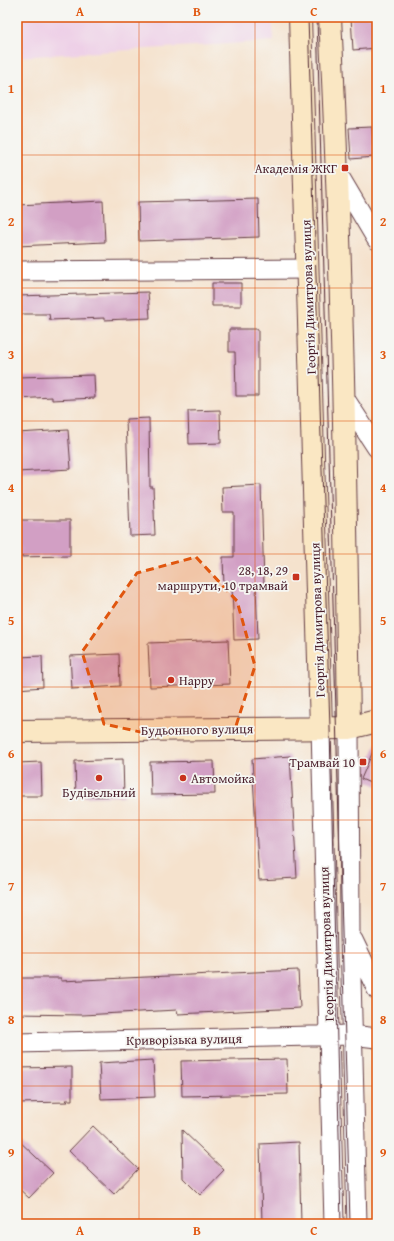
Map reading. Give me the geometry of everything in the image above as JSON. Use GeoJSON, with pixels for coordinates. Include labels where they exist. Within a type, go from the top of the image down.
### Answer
{"type":"FeatureCollection","features":[{"type":"Feature","properties":{"kind":"street","name":"Георгія Димитрова вулиця"},"geometry":{"type":"LineString","coordinates":[[300,17],[334,1224]]}},
{"type":"Feature","properties":{"kind":"street","name":"Георгія Димитрова вулиця"},"geometry":{"type":"LineString","coordinates":[[330,17],[338,174],[345,399],[350,934],[357,1224]]}},
{"type":"Feature","properties":{"kind":"street"},"geometry":{"type":"LineString","coordinates":[[338,174],[377,240]]}},
{"type":"Feature","properties":{"kind":"street"},"geometry":{"type":"LineString","coordinates":[[17,271],[307,269]]}},
{"type":"Feature","properties":{"kind":"street"},"geometry":{"type":"LineString","coordinates":[[345,399],[377,448]]}},
{"type":"Feature","properties":{"kind":"street","name":"Будьонного вулиця"},"geometry":{"type":"LineString","coordinates":[[17,731],[349,728],[377,721]]}},
{"type":"Feature","properties":{"kind":"street","name":"Георгія Димитрова вулиця"},"geometry":{"type":"LineString","coordinates":[[350,934],[377,990]]}},
{"type":"Feature","properties":{"kind":"street"},"geometry":{"type":"LineString","coordinates":[[352,1035],[377,1038]]}},
{"type":"Feature","properties":{"kind":"street","name":"Криворізька вулиця"},"geometry":{"type":"LineString","coordinates":[[17,1043],[352,1035]]}},
{"type":"Feature","properties":{"kind":"highlighted area"},"geometry":{"type":"Polygon","coordinates":[[[196,557],[237,601],[255,666],[235,729],[154,735],[104,724],[82,652],[137,573],[196,557]]]}},
{"type":"Feature","properties":{"kind":"shaded area"},"geometry":{"type":"Polygon","coordinates":[[[17,17],[272,17],[274,41],[17,57],[17,17]]]}},
{"type":"Feature","properties":{"kind":"building"},"geometry":{"type":"Polygon","coordinates":[[[351,17],[377,17],[377,48],[353,50],[351,17]]]}},
{"type":"Feature","properties":{"kind":"building"},"geometry":{"type":"Polygon","coordinates":[[[372,127],[374,157],[351,159],[349,128],[372,127]]]}},
{"type":"Feature","properties":{"kind":"building"},"geometry":{"type":"Polygon","coordinates":[[[258,199],[259,237],[139,241],[138,202],[258,199]]]}},
{"type":"Feature","properties":{"kind":"building"},"geometry":{"type":"Polygon","coordinates":[[[103,201],[105,242],[17,246],[17,205],[103,201]]]}},
{"type":"Feature","properties":{"kind":"building"},"geometry":{"type":"Polygon","coordinates":[[[212,283],[241,283],[241,306],[212,306],[212,283]]]}},
{"type":"Feature","properties":{"kind":"building"},"geometry":{"type":"Polygon","coordinates":[[[148,292],[150,318],[50,320],[49,314],[17,314],[17,296],[148,292]]]}},
{"type":"Feature","properties":{"kind":"building"},"geometry":{"type":"Polygon","coordinates":[[[229,329],[258,329],[258,396],[236,396],[235,352],[229,352],[229,329]]]}},
{"type":"Feature","properties":{"kind":"building"},"geometry":{"type":"Polygon","coordinates":[[[94,375],[95,398],[52,400],[52,397],[17,399],[17,377],[94,375]]]}},
{"type":"Feature","properties":{"kind":"building"},"geometry":{"type":"Polygon","coordinates":[[[220,410],[221,443],[189,444],[188,411],[220,410]]]}},
{"type":"Feature","properties":{"kind":"building"},"geometry":{"type":"Polygon","coordinates":[[[149,418],[150,487],[153,487],[155,535],[130,536],[126,419],[149,418]]]}},
{"type":"Feature","properties":{"kind":"building"},"geometry":{"type":"Polygon","coordinates":[[[68,430],[71,469],[17,472],[17,433],[68,430]]]}},
{"type":"Feature","properties":{"kind":"building"},"geometry":{"type":"Polygon","coordinates":[[[261,485],[264,585],[256,586],[258,639],[234,640],[232,587],[224,587],[223,557],[234,557],[234,512],[223,512],[222,487],[261,485]]]}},
{"type":"Feature","properties":{"kind":"building"},"geometry":{"type":"Polygon","coordinates":[[[17,520],[70,520],[70,556],[17,557],[17,520]]]}},
{"type":"Feature","properties":{"kind":"building"},"geometry":{"type":"Polygon","coordinates":[[[228,640],[230,684],[150,687],[148,643],[228,640]]]}},
{"type":"Feature","properties":{"kind":"building"},"geometry":{"type":"Polygon","coordinates":[[[119,654],[120,686],[72,689],[70,656],[119,654]]]}},
{"type":"Feature","properties":{"kind":"building"},"geometry":{"type":"Polygon","coordinates":[[[42,656],[43,687],[17,689],[17,657],[42,656]]]}},
{"type":"Feature","properties":{"kind":"building"},"geometry":{"type":"Polygon","coordinates":[[[377,742],[377,786],[361,779],[377,742]]]}},
{"type":"Feature","properties":{"kind":"building"},"geometry":{"type":"Polygon","coordinates":[[[290,756],[297,878],[259,880],[252,759],[290,756]]]}},
{"type":"Feature","properties":{"kind":"building","name":"Будівельний"},"geometry":{"type":"Polygon","coordinates":[[[123,759],[124,796],[76,797],[75,761],[123,759]]]}},
{"type":"Feature","properties":{"kind":"building","name":"Автомойка"},"geometry":{"type":"Polygon","coordinates":[[[214,761],[215,794],[151,795],[150,762],[214,761]]]}},
{"type":"Feature","properties":{"kind":"building"},"geometry":{"type":"Polygon","coordinates":[[[41,762],[42,796],[17,796],[17,763],[41,762]]]}},
{"type":"Feature","properties":{"kind":"building"},"geometry":{"type":"Polygon","coordinates":[[[298,970],[300,1008],[178,1014],[177,1010],[82,1015],[17,1014],[17,978],[61,978],[61,981],[298,970]]]}},
{"type":"Feature","properties":{"kind":"building"},"geometry":{"type":"Polygon","coordinates":[[[287,1059],[288,1094],[182,1096],[181,1061],[287,1059]]]}},
{"type":"Feature","properties":{"kind":"building"},"geometry":{"type":"Polygon","coordinates":[[[153,1060],[155,1097],[101,1099],[99,1063],[153,1060]]]}},
{"type":"Feature","properties":{"kind":"building"},"geometry":{"type":"Polygon","coordinates":[[[72,1067],[72,1100],[66,1100],[68,1102],[17,1103],[17,1068],[72,1067]]]}},
{"type":"Feature","properties":{"kind":"building"},"geometry":{"type":"Polygon","coordinates":[[[93,1126],[138,1169],[114,1194],[69,1151],[93,1126]]]}},
{"type":"Feature","properties":{"kind":"building"},"geometry":{"type":"Polygon","coordinates":[[[182,1130],[224,1170],[200,1195],[183,1178],[182,1130]]]}},
{"type":"Feature","properties":{"kind":"building"},"geometry":{"type":"Polygon","coordinates":[[[17,1139],[53,1173],[29,1198],[17,1187],[17,1139]]]}},
{"type":"Feature","properties":{"kind":"building"},"geometry":{"type":"Polygon","coordinates":[[[299,1142],[301,1224],[262,1224],[260,1144],[299,1142]]]}},
{"type":"Feature","properties":{"kind":"tram line"},"geometry":{"type":"LineString","coordinates":[[308,17],[330,728],[341,1224]]}},
{"type":"Feature","properties":{"kind":"tram line"},"geometry":{"type":"LineString","coordinates":[[317,17],[350,1224]]}},
{"type":"Feature","properties":{"kind":"place","name":"Академія ЖКГ"},"geometry":{"type":"Point","coordinates":[345,168]}},
{"type":"Feature","properties":{"kind":"place","name":"28, 18, 29 маршрути, 10 трамвай"},"geometry":{"type":"Point","coordinates":[296,577]}},
{"type":"Feature","properties":{"kind":"place","name":"Happy"},"geometry":{"type":"Point","coordinates":[171,680]}},
{"type":"Feature","properties":{"kind":"place","name":"Трамвай 10"},"geometry":{"type":"Point","coordinates":[363,762]}},
{"type":"Feature","properties":{"kind":"place","name":"Будівельний"},"geometry":{"type":"Point","coordinates":[99,778]}},
{"type":"Feature","properties":{"kind":"place","name":"Автомойка"},"geometry":{"type":"Point","coordinates":[183,778]}}]}
